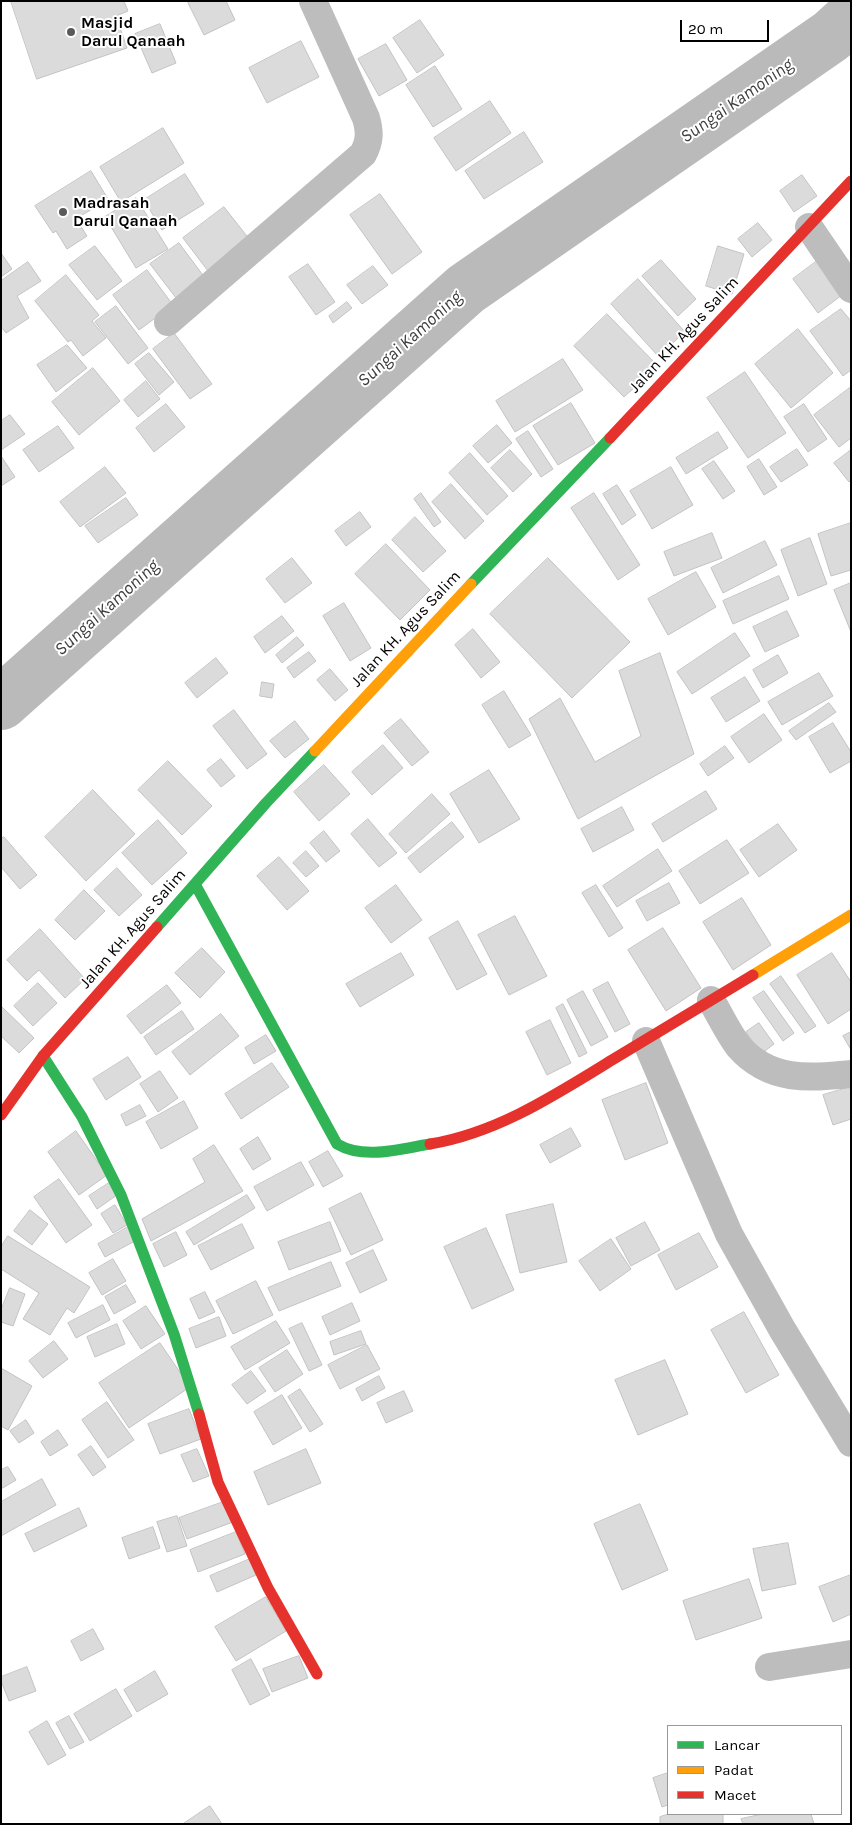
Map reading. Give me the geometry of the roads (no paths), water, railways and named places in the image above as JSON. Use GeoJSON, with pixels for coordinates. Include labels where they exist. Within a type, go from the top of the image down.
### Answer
{"type":"FeatureCollection","features":[{"type":"Feature","properties":{"kind":"main road","name":"Jalan KH. Agus Salim"},"geometry":{"type":"LineString","coordinates":[[1,1115],[43,1056],[266,803],[851,181]]}},
{"type":"Feature","properties":{"kind":"main road"},"geometry":{"type":"LineString","coordinates":[[195,884],[337,1144],[348,1150],[384,1152],[437,1143],[469,1135],[508,1120],[564,1090],[851,916]]}},
{"type":"Feature","properties":{"kind":"main road"},"geometry":{"type":"LineString","coordinates":[[43,1056],[82,1117],[121,1195],[174,1334],[218,1482],[268,1588],[317,1674]]}},
{"type":"Feature","properties":{"kind":"street"},"geometry":{"type":"LineString","coordinates":[[168,322],[363,154],[367,147],[370,135],[366,118],[313,1]]}},
{"type":"Feature","properties":{"kind":"street"},"geometry":{"type":"LineString","coordinates":[[809,227],[851,289]]}},
{"type":"Feature","properties":{"kind":"street"},"geometry":{"type":"LineString","coordinates":[[711,1000],[739,1046],[752,1059],[769,1069],[791,1076],[811,1078],[851,1074]]}},
{"type":"Feature","properties":{"kind":"street"},"geometry":{"type":"LineString","coordinates":[[646,1040],[729,1234],[851,1443]]}},
{"type":"Feature","properties":{"kind":"street"},"geometry":{"type":"LineString","coordinates":[[769,1667],[851,1654]]}},
{"type":"Feature","properties":{"kind":"waterway","name":"Sungai Kamoning"},"geometry":{"type":"LineString","coordinates":[[1,703],[466,289],[831,36],[851,18]]}},
{"type":"Feature","properties":{"kind":"place","name":"Masjid Darul Qanaah"},"geometry":{"type":"Point","coordinates":[71,32]}},
{"type":"Feature","properties":{"kind":"place","name":"Madrasah Darul Qanaah"},"geometry":{"type":"Point","coordinates":[63,212]}}]}
